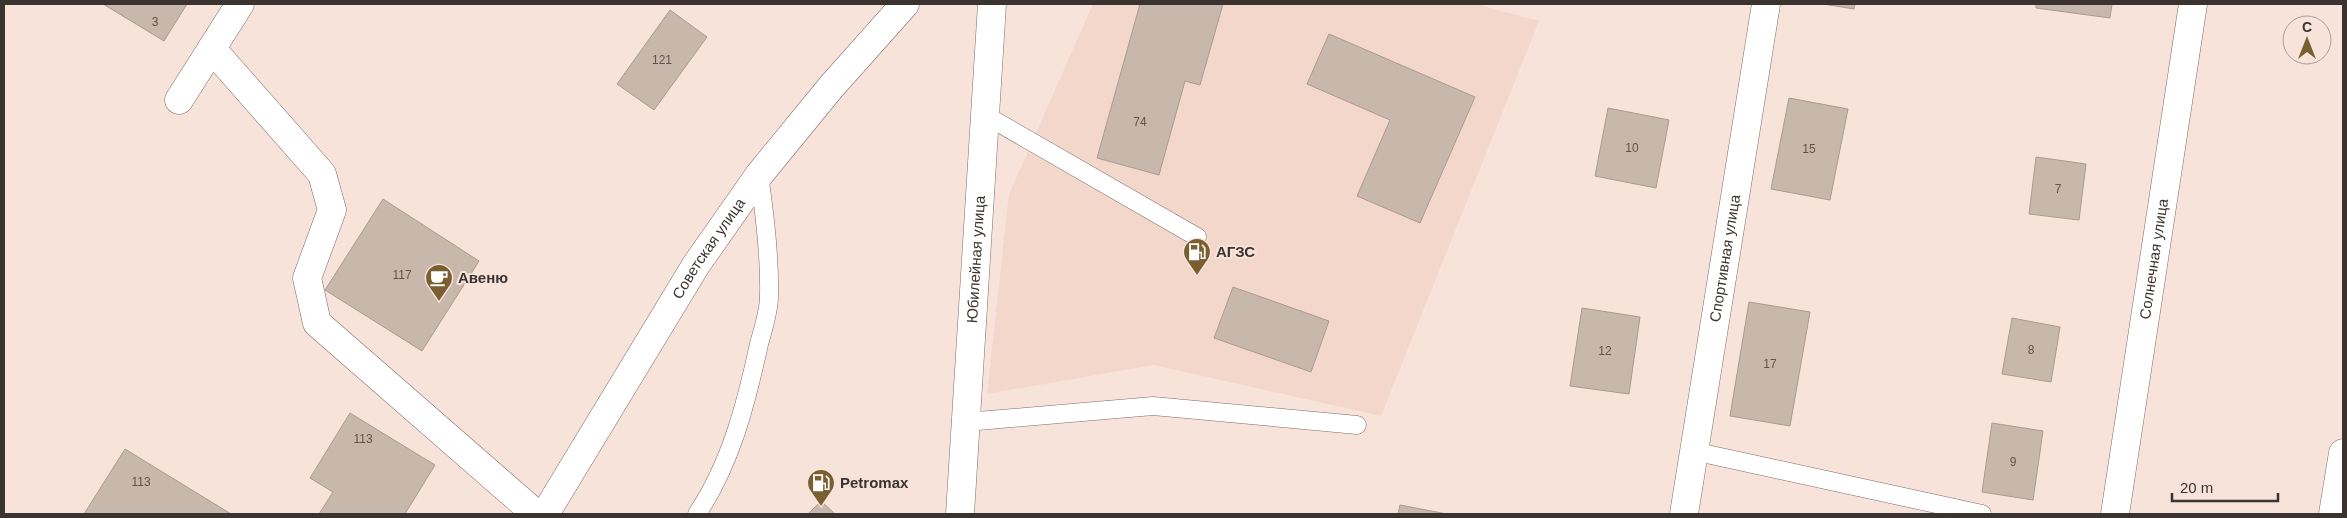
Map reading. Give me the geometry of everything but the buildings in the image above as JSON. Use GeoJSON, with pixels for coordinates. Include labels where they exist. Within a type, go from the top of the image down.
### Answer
{"type":"FeatureCollection","features":[{"type":"Feature","properties":{"kind":"main road"},"geometry":{"type":"LineString","coordinates":[[179,100],[240,4]]}},
{"type":"Feature","properties":{"kind":"main road","name":"Советская улица"},"geometry":{"type":"LineString","coordinates":[[545,514],[696,265],[759,175],[831,87],[904,4]]}},
{"type":"Feature","properties":{"kind":"main road","name":"Юбилейная улица"},"geometry":{"type":"LineString","coordinates":[[960,514],[992,4]]}},
{"type":"Feature","properties":{"kind":"main road","name":"Спортивная улица"},"geometry":{"type":"LineString","coordinates":[[1684,514],[1766,4]]}},
{"type":"Feature","properties":{"kind":"main road","name":"Солнечная улица"},"geometry":{"type":"LineString","coordinates":[[2115,514],[2193,4]]}},
{"type":"Feature","properties":{"kind":"main road"},"geometry":{"type":"LineString","coordinates":[[212,48],[322,174],[332,210],[307,278],[317,323],[536,514]]}},
{"type":"Feature","properties":{"kind":"main road"},"geometry":{"type":"LineString","coordinates":[[2338,499],[2343,453]]}},
{"type":"Feature","properties":{"kind":"lane"},"geometry":{"type":"LineString","coordinates":[[985,115],[1197,237]]}},
{"type":"Feature","properties":{"kind":"lane"},"geometry":{"type":"LineString","coordinates":[[697,514],[712,492],[733,446],[752,379],[769,299],[769,252],[759,175]]}},
{"type":"Feature","properties":{"kind":"lane"},"geometry":{"type":"LineString","coordinates":[[966,422],[1153,406],[1357,425]]}},
{"type":"Feature","properties":{"kind":"lane"},"geometry":{"type":"LineString","coordinates":[[1693,451],[1982,514]]}},
{"type":"Feature","properties":{"kind":"shaded area"},"geometry":{"type":"Polygon","coordinates":[[[1093,4],[1476,4],[1539,21],[1381,416],[1154,365],[987,394],[1009,194],[1093,4]]]}},
{"type":"Feature","properties":{"kind":"place","name":"АГЗС"},"geometry":{"type":"Point","coordinates":[1197,276]}},
{"type":"Feature","properties":{"kind":"place","name":"Авеню"},"geometry":{"type":"Point","coordinates":[439,302]}},
{"type":"Feature","properties":{"kind":"place","name":"Petromax"},"geometry":{"type":"Point","coordinates":[821,507]}}]}
